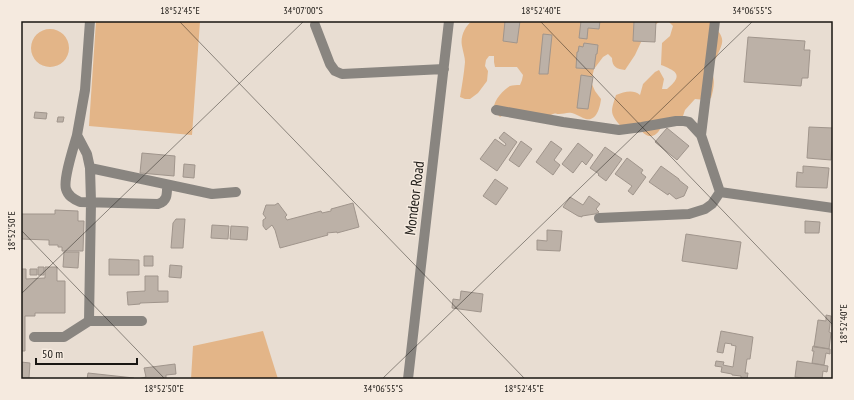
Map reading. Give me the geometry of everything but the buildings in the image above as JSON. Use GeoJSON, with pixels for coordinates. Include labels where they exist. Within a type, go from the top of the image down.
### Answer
{"type":"FeatureCollection","features":[{"type":"Feature","properties":{"kind":"street"},"geometry":{"type":"LineString","coordinates":[[90,21],[85,90],[66,185],[69,194],[75,200],[80,202],[158,204],[162,203],[166,199],[167,185]]}},
{"type":"Feature","properties":{"kind":"street","name":"Mondeor Road"},"geometry":{"type":"LineString","coordinates":[[408,379],[449,21]]}},
{"type":"Feature","properties":{"kind":"street"},"geometry":{"type":"LineString","coordinates":[[701,135],[715,21]]}},
{"type":"Feature","properties":{"kind":"street"},"geometry":{"type":"LineString","coordinates":[[315,25],[330,64],[335,71],[342,74],[444,69]]}},
{"type":"Feature","properties":{"kind":"street"},"geometry":{"type":"LineString","coordinates":[[496,110],[619,130],[676,121],[689,122],[701,135],[720,192]]}},
{"type":"Feature","properties":{"kind":"street"},"geometry":{"type":"LineString","coordinates":[[77,135],[87,154],[90,168],[91,202],[88,321]]}},
{"type":"Feature","properties":{"kind":"street"},"geometry":{"type":"LineString","coordinates":[[90,168],[212,194],[236,192]]}},
{"type":"Feature","properties":{"kind":"street"},"geometry":{"type":"LineString","coordinates":[[720,192],[833,208]]}},
{"type":"Feature","properties":{"kind":"street"},"geometry":{"type":"LineString","coordinates":[[599,218],[689,214],[705,209],[712,204],[720,192]]}},
{"type":"Feature","properties":{"kind":"street"},"geometry":{"type":"LineString","coordinates":[[34,337],[64,337],[88,321],[142,320]]}},
{"type":"Feature","properties":{"kind":"shaded area"},"geometry":{"type":"Polygon","coordinates":[[[96,21],[200,21],[192,135],[89,126],[96,21]]]}},
{"type":"Feature","properties":{"kind":"shaded area"},"geometry":{"type":"Polygon","coordinates":[[[472,21],[663,21],[655,25],[642,40],[635,55],[625,70],[616,67],[613,64],[612,58],[608,54],[603,57],[594,69],[591,82],[601,99],[600,107],[594,117],[587,119],[573,113],[569,113],[553,114],[542,120],[513,110],[500,117],[496,112],[494,106],[499,96],[510,86],[520,85],[523,75],[517,67],[495,67],[494,56],[489,56],[486,60],[485,66],[488,71],[487,81],[478,93],[470,99],[460,97],[465,62],[462,46],[462,35],[469,23],[472,21]]]}},
{"type":"Feature","properties":{"kind":"shaded area"},"geometry":{"type":"Polygon","coordinates":[[[666,21],[711,21],[721,36],[722,43],[711,67],[714,81],[711,98],[706,100],[695,99],[685,110],[682,119],[665,125],[656,134],[649,136],[643,133],[640,129],[622,128],[613,116],[612,110],[616,95],[625,92],[634,92],[640,95],[643,84],[659,70],[664,79],[662,89],[667,89],[676,79],[677,76],[674,71],[661,65],[662,43],[670,36],[673,26],[666,21]]]}},
{"type":"Feature","properties":{"kind":"shaded area"},"geometry":{"type":"Polygon","coordinates":[[[46,29],[54,29],[64,34],[68,41],[68,55],[64,62],[54,67],[46,67],[36,62],[34,59],[31,52],[31,44],[36,34],[39,32],[46,29]]]}},
{"type":"Feature","properties":{"kind":"shaded area"},"geometry":{"type":"Polygon","coordinates":[[[263,331],[278,379],[191,379],[193,346],[263,331]]]}}]}
